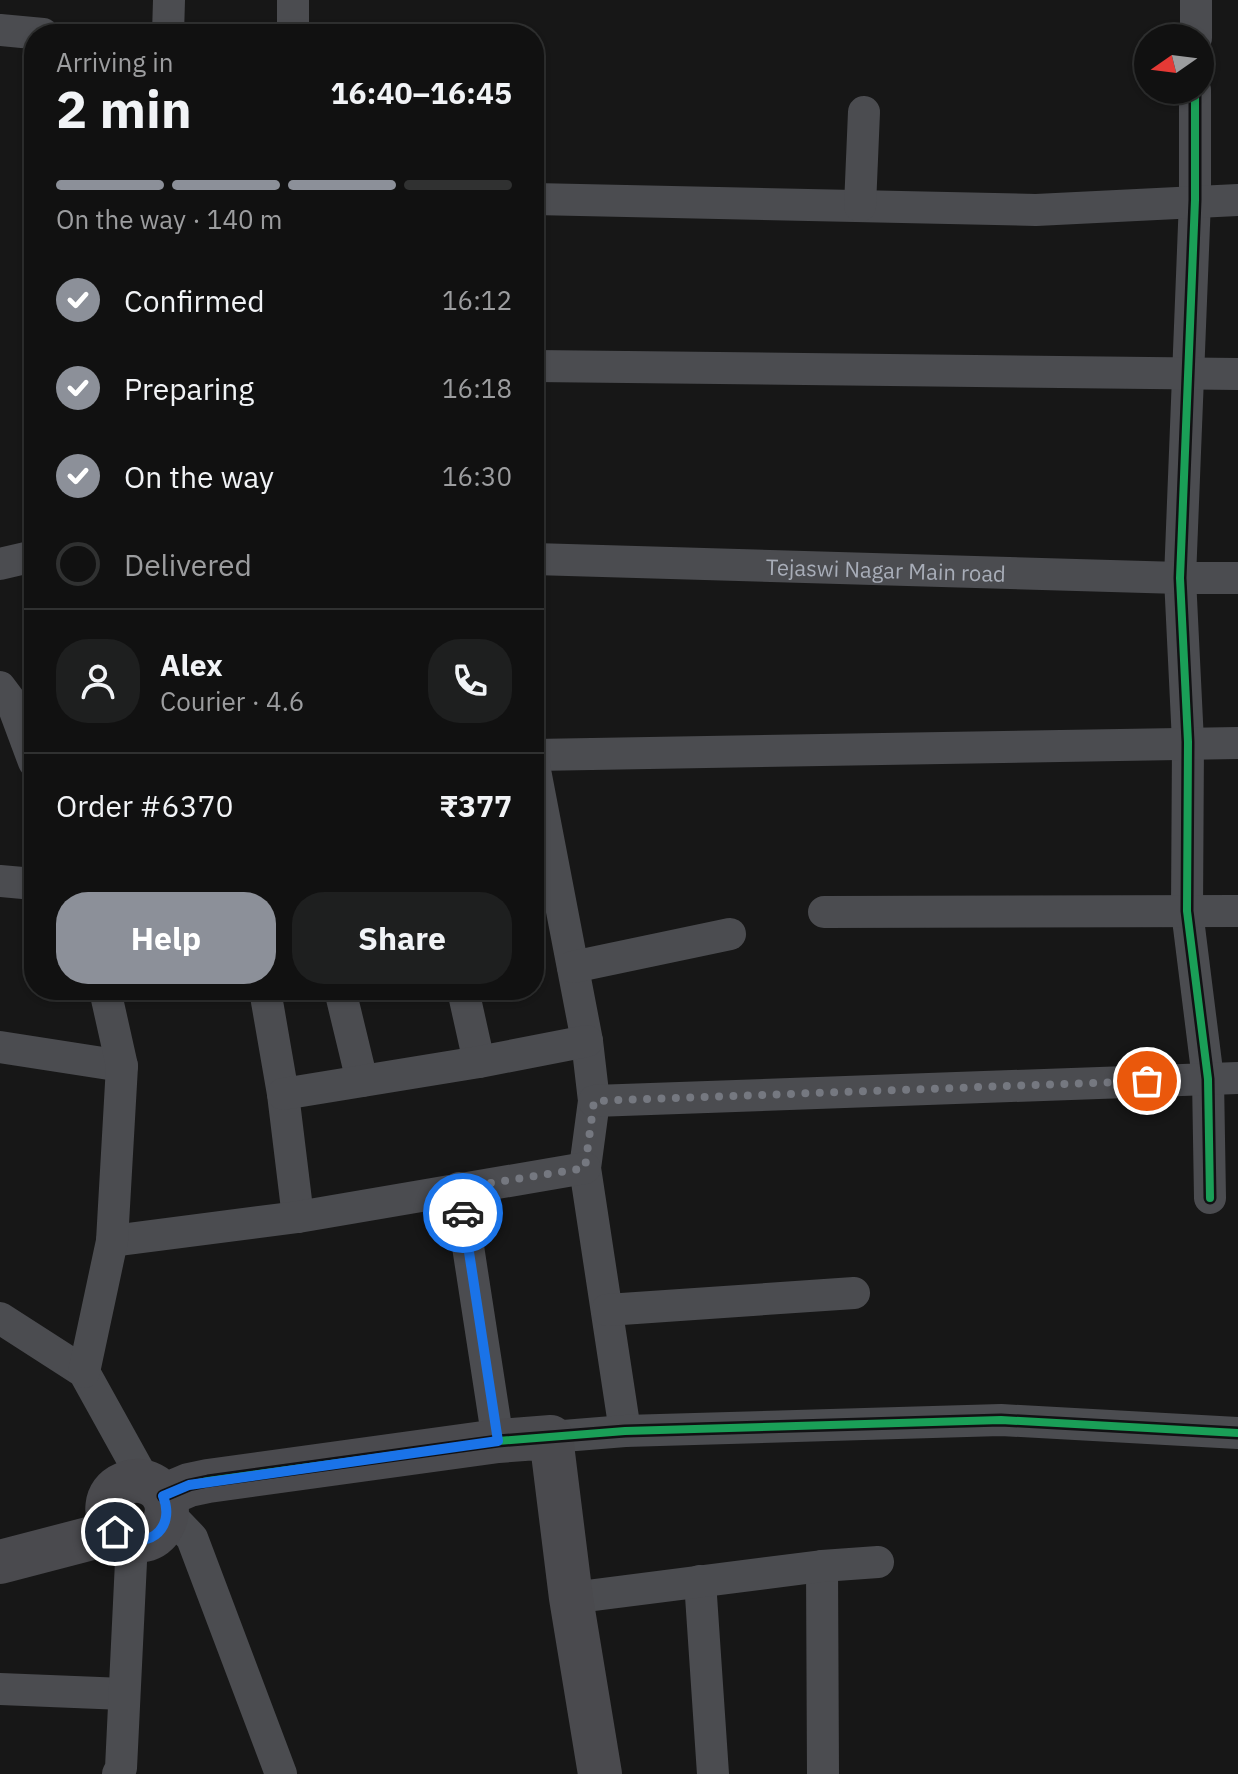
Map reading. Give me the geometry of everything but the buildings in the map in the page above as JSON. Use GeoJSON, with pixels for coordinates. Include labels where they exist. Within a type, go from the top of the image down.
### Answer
{"type":"FeatureCollection","features":[{"type":"Feature","properties":{"kind":"street"},"geometry":{"type":"LineString","coordinates":[[168,24],[169,0]]}},
{"type":"Feature","properties":{"kind":"street"},"geometry":{"type":"LineString","coordinates":[[293,0],[293,24]]}},
{"type":"Feature","properties":{"kind":"street"},"geometry":{"type":"LineString","coordinates":[[1196,0],[1196,24]]}},
{"type":"Feature","properties":{"kind":"street"},"geometry":{"type":"LineString","coordinates":[[0,30],[24,32]]}},
{"type":"Feature","properties":{"kind":"street"},"geometry":{"type":"LineString","coordinates":[[1195,104],[1195,200],[1180,578],[1188,742],[1187,911],[1223,1079],[1210,1198]]}},
{"type":"Feature","properties":{"kind":"street"},"geometry":{"type":"LineString","coordinates":[[860,206],[864,112]]}},
{"type":"Feature","properties":{"kind":"street"},"geometry":{"type":"LineString","coordinates":[[544,199],[1036,210],[1238,200]]}},
{"type":"Feature","properties":{"kind":"street"},"geometry":{"type":"LineString","coordinates":[[544,366],[1238,374]]}},
{"type":"Feature","properties":{"kind":"street"},"geometry":{"type":"LineString","coordinates":[[0,564],[24,558]]}},
{"type":"Feature","properties":{"kind":"street","name":"Tejaswi Nagar Main road"},"geometry":{"type":"LineString","coordinates":[[544,559],[1238,578]]}},
{"type":"Feature","properties":{"kind":"street"},"geometry":{"type":"LineString","coordinates":[[4,701],[24,742]]}},
{"type":"Feature","properties":{"kind":"street"},"geometry":{"type":"LineString","coordinates":[[544,755],[1238,743]]}},
{"type":"Feature","properties":{"kind":"street"},"geometry":{"type":"LineString","coordinates":[[544,817],[587,1041],[594,1101],[585,1168],[625,1431]]}},
{"type":"Feature","properties":{"kind":"street"},"geometry":{"type":"LineString","coordinates":[[0,881],[24,883]]}},
{"type":"Feature","properties":{"kind":"street"},"geometry":{"type":"LineString","coordinates":[[824,912],[1238,911]]}},
{"type":"Feature","properties":{"kind":"street"},"geometry":{"type":"LineString","coordinates":[[573,967],[730,934]]}},
{"type":"Feature","properties":{"kind":"street"},"geometry":{"type":"LineString","coordinates":[[84,1372],[112,1241],[122,1066],[107,1000]]}},
{"type":"Feature","properties":{"kind":"street"},"geometry":{"type":"LineString","coordinates":[[267,1000],[283,1094],[298,1217]]}},
{"type":"Feature","properties":{"kind":"street"},"geometry":{"type":"LineString","coordinates":[[342,1000],[362,1081]]}},
{"type":"Feature","properties":{"kind":"street"},"geometry":{"type":"LineString","coordinates":[[465,1000],[479,1062]]}},
{"type":"Feature","properties":{"kind":"street"},"geometry":{"type":"LineString","coordinates":[[283,1094],[587,1041]]}},
{"type":"Feature","properties":{"kind":"street"},"geometry":{"type":"LineString","coordinates":[[0,1047],[122,1066]]}},
{"type":"Feature","properties":{"kind":"street"},"geometry":{"type":"LineString","coordinates":[[594,1101],[1223,1079]]}},
{"type":"Feature","properties":{"kind":"street"},"geometry":{"type":"LineString","coordinates":[[112,1241],[298,1217],[585,1168]]}},
{"type":"Feature","properties":{"kind":"street"},"geometry":{"type":"LineString","coordinates":[[459,1188],[498,1441]]}},
{"type":"Feature","properties":{"kind":"street"},"geometry":{"type":"LineString","coordinates":[[607,1310],[854,1293]]}},
{"type":"Feature","properties":{"kind":"street"},"geometry":{"type":"LineString","coordinates":[[0,1318],[84,1372],[159,1497],[192,1538],[281,1774]]}},
{"type":"Feature","properties":{"kind":"street"},"geometry":{"type":"LineString","coordinates":[[118,1774],[121,1768],[124,1694],[124,1536],[107,1514],[111,1495],[126,1483],[159,1497],[208,1481],[498,1441],[625,1431],[1001,1420],[1238,1433]]}},
{"type":"Feature","properties":{"kind":"street"},"geometry":{"type":"LineString","coordinates":[[551,1437],[571,1598],[600,1774]]}},
{"type":"Feature","properties":{"kind":"street"},"geometry":{"type":"LineString","coordinates":[[0,1562],[124,1536]]}},
{"type":"Feature","properties":{"kind":"street"},"geometry":{"type":"LineString","coordinates":[[571,1598],[822,1566],[878,1562]]}},
{"type":"Feature","properties":{"kind":"street"},"geometry":{"type":"LineString","coordinates":[[822,1566],[823,1774]]}},
{"type":"Feature","properties":{"kind":"street"},"geometry":{"type":"LineString","coordinates":[[700,1581],[713,1774]]}},
{"type":"Feature","properties":{"kind":"street"},"geometry":{"type":"LineString","coordinates":[[0,1689],[124,1694]]}},
{"type":"Feature","properties":{"kind":"cycle path"},"geometry":{"type":"LineString","coordinates":[[1195,104],[1195,200],[1180,578],[1188,742],[1187,911],[1208,1079],[1210,1198]]}},
{"type":"Feature","properties":{"kind":"cycle path"},"geometry":{"type":"LineString","coordinates":[[163,1496],[208,1481],[498,1441],[625,1431],[1001,1420],[1238,1433]]}},
{"type":"Feature","properties":{"kind":"way so far"},"geometry":{"type":"LineString","coordinates":[[463,1213],[459,1188],[585,1168],[594,1101],[1147,1081]]}},
{"type":"Feature","properties":{"kind":"route"},"geometry":{"type":"LineString","coordinates":[[115,1532],[132,1541],[152,1538],[166,1522],[163,1496],[189,1485],[498,1441],[463,1213]]}}]}
